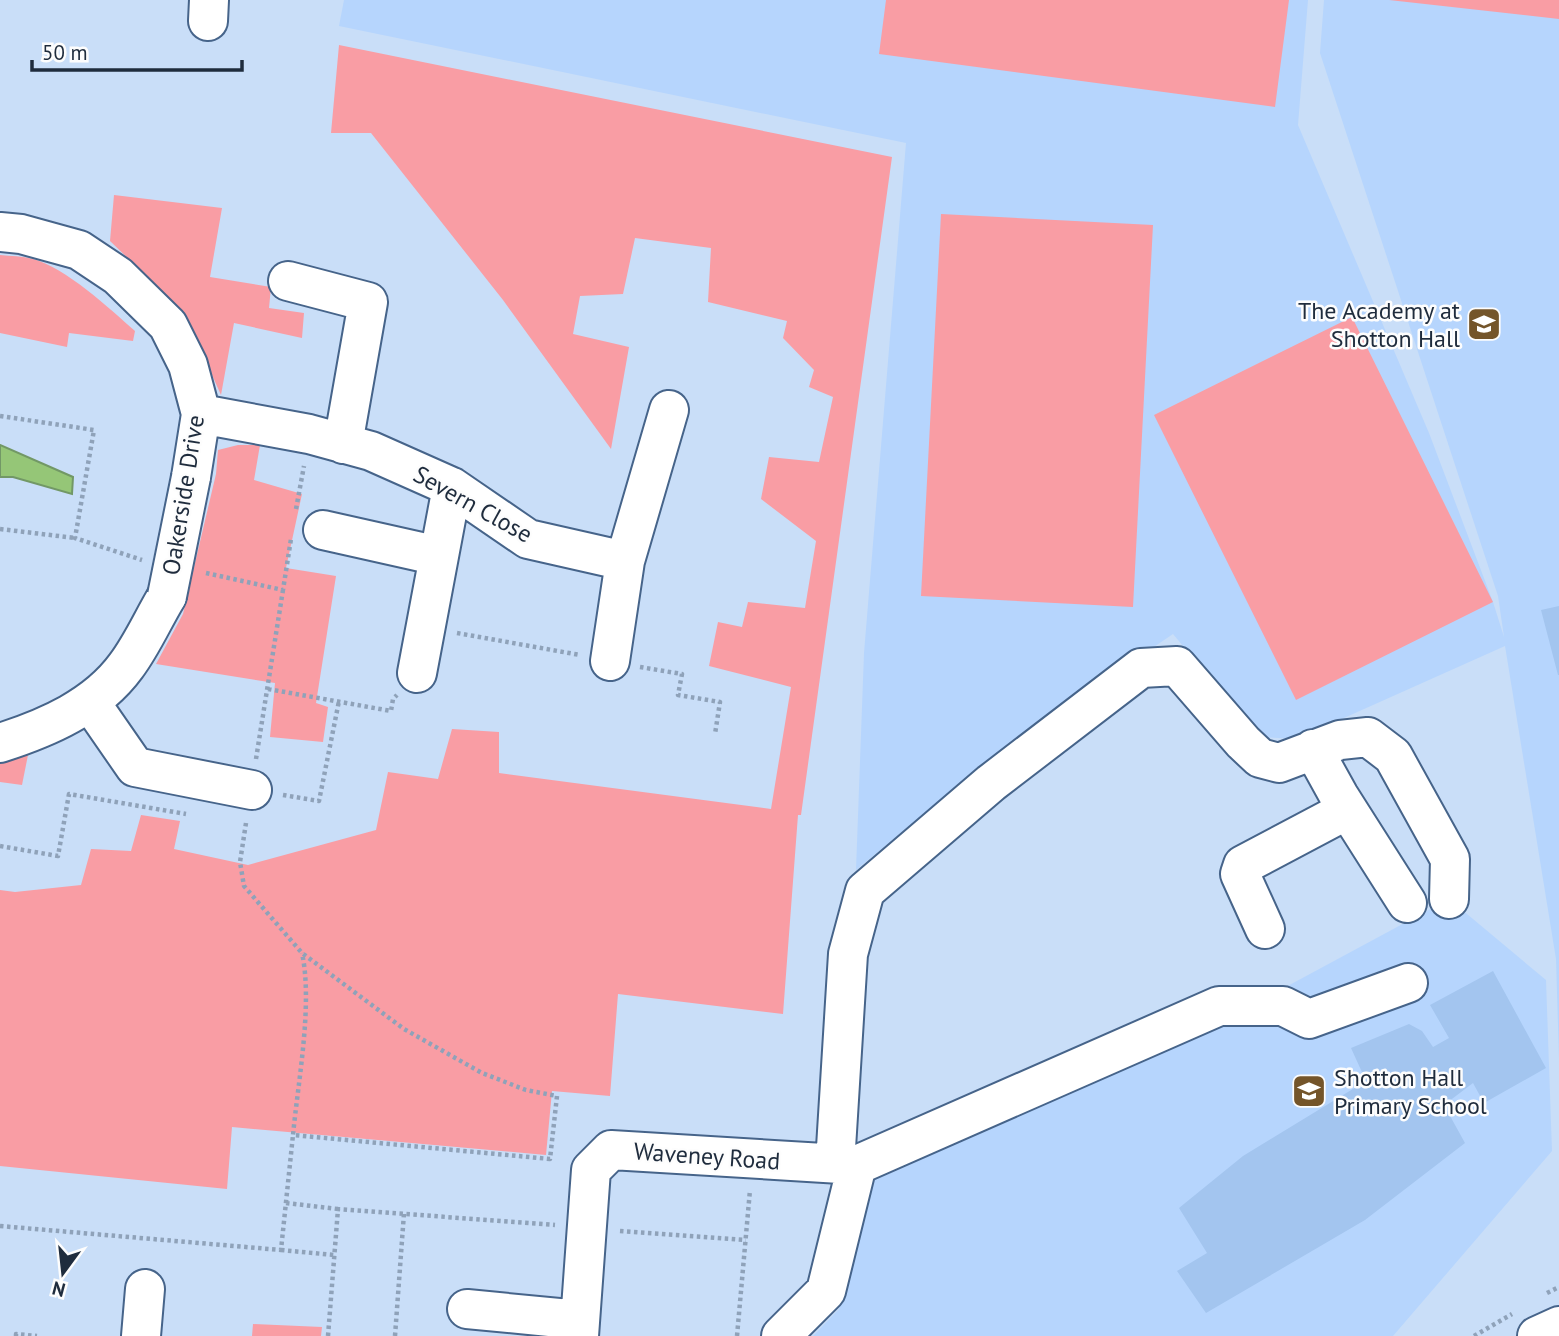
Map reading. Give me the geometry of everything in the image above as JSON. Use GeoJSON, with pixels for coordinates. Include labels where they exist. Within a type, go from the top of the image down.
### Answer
{"type":"FeatureCollection","features":[{"type":"Feature","properties":{"kind":"street","name":"Oakerside Drive"},"geometry":{"type":"LineString","coordinates":[[0,232],[21,234],[79,250],[118,276],[168,325],[188,365],[201,414],[167,596],[126,666],[90,702],[35,732],[0,743]]}},
{"type":"Feature","properties":{"kind":"street"},"geometry":{"type":"LineString","coordinates":[[288,281],[368,302],[343,444]]}},
{"type":"Feature","properties":{"kind":"street"},"geometry":{"type":"LineString","coordinates":[[610,661],[625,561],[669,410]]}},
{"type":"Feature","properties":{"kind":"street","name":"Severn Close"},"geometry":{"type":"LineString","coordinates":[[201,414],[309,434],[371,451],[452,487],[528,539],[625,561]]}},
{"type":"Feature","properties":{"kind":"street"},"geometry":{"type":"LineString","coordinates":[[417,673],[452,487]]}},
{"type":"Feature","properties":{"kind":"street"},"geometry":{"type":"LineString","coordinates":[[323,530],[439,556]]}},
{"type":"Feature","properties":{"kind":"street"},"geometry":{"type":"LineString","coordinates":[[781,1336],[826,1291],[846,1164],[848,954],[865,891],[991,783],[1141,668],[1177,666],[1242,742],[1260,758],[1279,763],[1340,740],[1368,737],[1393,757],[1450,859],[1449,899]]}},
{"type":"Feature","properties":{"kind":"street"},"geometry":{"type":"LineString","coordinates":[[90,702],[135,767],[243,812]]}},
{"type":"Feature","properties":{"kind":"street"},"geometry":{"type":"LineString","coordinates":[[1312,749],[1407,902]]}},
{"type":"Feature","properties":{"kind":"street"},"geometry":{"type":"LineString","coordinates":[[1265,929],[1240,874],[1243,865],[1348,810]]}},
{"type":"Feature","properties":{"kind":"street"},"geometry":{"type":"LineString","coordinates":[[846,1164],[1219,1006],[1283,1006],[1310,1019],[1408,984]]}},
{"type":"Feature","properties":{"kind":"street","name":"Waveney Road"},"geometry":{"type":"LineString","coordinates":[[467,1309],[580,1328],[591,1170],[611,1150],[846,1164]]}},
{"type":"Feature","properties":{"kind":"street"},"geometry":{"type":"LineString","coordinates":[[141,1336],[145,1289]]}},
{"type":"Feature","properties":{"kind":"street"},"geometry":{"type":"LineString","coordinates":[[1537,1336],[1559,1326]]}},
{"type":"Feature","properties":{"kind":"path"},"geometry":{"type":"LineString","coordinates":[[0,529],[75,538]]}},
{"type":"Feature","properties":{"kind":"path"},"geometry":{"type":"LineString","coordinates":[[283,590],[268,689],[243,812],[240,862],[244,886],[302,953],[404,1029],[482,1073],[526,1090],[557,1097],[550,1159],[293,1135]]}},
{"type":"Feature","properties":{"kind":"path"},"geometry":{"type":"LineString","coordinates":[[268,689],[391,711],[393,699],[417,673]]}},
{"type":"Feature","properties":{"kind":"path"},"geometry":{"type":"LineString","coordinates":[[243,812],[319,802],[339,701]]}},
{"type":"Feature","properties":{"kind":"path"},"geometry":{"type":"LineString","coordinates":[[0,846],[58,856],[69,794],[192,815]]}},
{"type":"Feature","properties":{"kind":"path"},"geometry":{"type":"LineString","coordinates":[[281,1250],[306,1003],[302,953]]}},
{"type":"Feature","properties":{"kind":"path"},"geometry":{"type":"LineString","coordinates":[[737,1336],[750,1185]]}},
{"type":"Feature","properties":{"kind":"path"},"geometry":{"type":"LineString","coordinates":[[286,1203],[568,1226]]}},
{"type":"Feature","properties":{"kind":"path"},"geometry":{"type":"LineString","coordinates":[[328,1336],[338,1209]]}},
{"type":"Feature","properties":{"kind":"path"},"geometry":{"type":"LineString","coordinates":[[396,1336],[404,1213]]}},
{"type":"Feature","properties":{"kind":"path"},"geometry":{"type":"LineString","coordinates":[[0,1226],[334,1255]]}},
{"type":"Feature","properties":{"kind":"path"},"geometry":{"type":"LineString","coordinates":[[615,1231],[746,1240]]}},
{"type":"Feature","properties":{"kind":"path"},"geometry":{"type":"LineString","coordinates":[[16,1336],[37,1336]]}},
{"type":"Feature","properties":{"kind":"shaded area"},"geometry":{"type":"Polygon","coordinates":[[[344,0],[1308,0],[1298,125],[1429,433],[1504,637],[1498,596],[1320,53],[1324,0],[1559,0],[1559,1058],[1556,959],[1505,646],[1297,739],[1259,737],[1173,634],[996,754],[856,870],[864,653],[906,143],[339,26],[344,0]]]}},
{"type":"Feature","properties":{"kind":"shaded area"},"geometry":{"type":"Polygon","coordinates":[[[886,0],[1289,0],[1275,107],[879,54],[886,0]]]}},
{"type":"Feature","properties":{"kind":"shaded area"},"geometry":{"type":"Polygon","coordinates":[[[1389,0],[1559,0],[1559,19],[1389,0]]]}},
{"type":"Feature","properties":{"kind":"shaded area"},"geometry":{"type":"Polygon","coordinates":[[[339,45],[892,157],[801,815],[798,815],[783,1014],[618,994],[610,1096],[552,1091],[546,1155],[232,1127],[227,1189],[0,1166],[0,890],[15,892],[81,885],[91,849],[131,851],[141,815],[180,821],[174,849],[248,865],[376,830],[388,772],[438,779],[452,729],[499,732],[499,773],[771,809],[791,687],[709,666],[718,622],[742,627],[748,602],[805,608],[816,541],[761,499],[769,457],[819,462],[833,397],[809,387],[814,370],[783,338],[787,321],[708,302],[711,248],[635,238],[623,294],[580,296],[573,334],[629,347],[611,449],[503,300],[371,133],[331,133],[339,45]]]}},
{"type":"Feature","properties":{"kind":"shaded area"},"geometry":{"type":"Polygon","coordinates":[[[114,195],[222,208],[210,277],[271,287],[269,308],[304,313],[302,338],[234,323],[221,395],[196,339],[163,292],[110,241],[114,195]]]}},
{"type":"Feature","properties":{"kind":"shaded area"},"geometry":{"type":"Polygon","coordinates":[[[941,214],[1153,225],[1133,607],[921,596],[941,214]]]}},
{"type":"Feature","properties":{"kind":"shaded area"},"geometry":{"type":"Polygon","coordinates":[[[0,255],[33,259],[73,280],[135,331],[133,341],[69,333],[67,347],[0,333],[0,255]]]}},
{"type":"Feature","properties":{"kind":"shaded area"},"geometry":{"type":"Polygon","coordinates":[[[1352,317],[1493,602],[1296,700],[1154,415],[1352,317]]]}},
{"type":"Feature","properties":{"kind":"shaded area"},"geometry":{"type":"Polygon","coordinates":[[[0,445],[73,477],[72,494],[13,477],[0,477],[0,445]]]}},
{"type":"Feature","properties":{"kind":"shaded area"},"geometry":{"type":"Polygon","coordinates":[[[238,445],[260,445],[254,480],[302,494],[286,568],[336,576],[316,703],[328,707],[323,742],[270,737],[275,683],[156,664],[183,614],[216,474],[218,450],[238,445]]]}},
{"type":"Feature","properties":{"kind":"shaded area"},"geometry":{"type":"Polygon","coordinates":[[[28,755],[22,785],[0,782],[0,760],[28,755]]]}},
{"type":"Feature","properties":{"kind":"shaded area","name":"Shotton Hall Primary School"},"geometry":{"type":"Polygon","coordinates":[[[1449,899],[1546,980],[1552,1151],[1393,1336],[813,1336],[839,1309],[874,1179],[1202,1032],[1449,899]]]}},
{"type":"Feature","properties":{"kind":"shaded area"},"geometry":{"type":"Polygon","coordinates":[[[253,1324],[322,1327],[321,1336],[252,1336],[253,1324]]]}},
{"type":"Feature","properties":{"kind":"building"},"geometry":{"type":"Polygon","coordinates":[[[1559,606],[1559,675],[1558,675],[1541,610],[1559,606]]]}},
{"type":"Feature","properties":{"kind":"building"},"geometry":{"type":"Polygon","coordinates":[[[1493,971],[1546,1068],[1484,1103],[1473,1083],[1444,1105],[1465,1143],[1365,1220],[1206,1313],[1177,1271],[1207,1253],[1179,1208],[1243,1156],[1366,1081],[1351,1048],[1409,1024],[1422,1031],[1433,1047],[1449,1038],[1430,1005],[1493,971]]]}},
{"type":"Feature","properties":{"kind":"place","name":"The Academy at Shotton Hall"},"geometry":{"type":"Point","coordinates":[1484,324]}},
{"type":"Feature","properties":{"kind":"place","name":"Shotton Hall Primary School"},"geometry":{"type":"Point","coordinates":[1309,1091]}}]}
